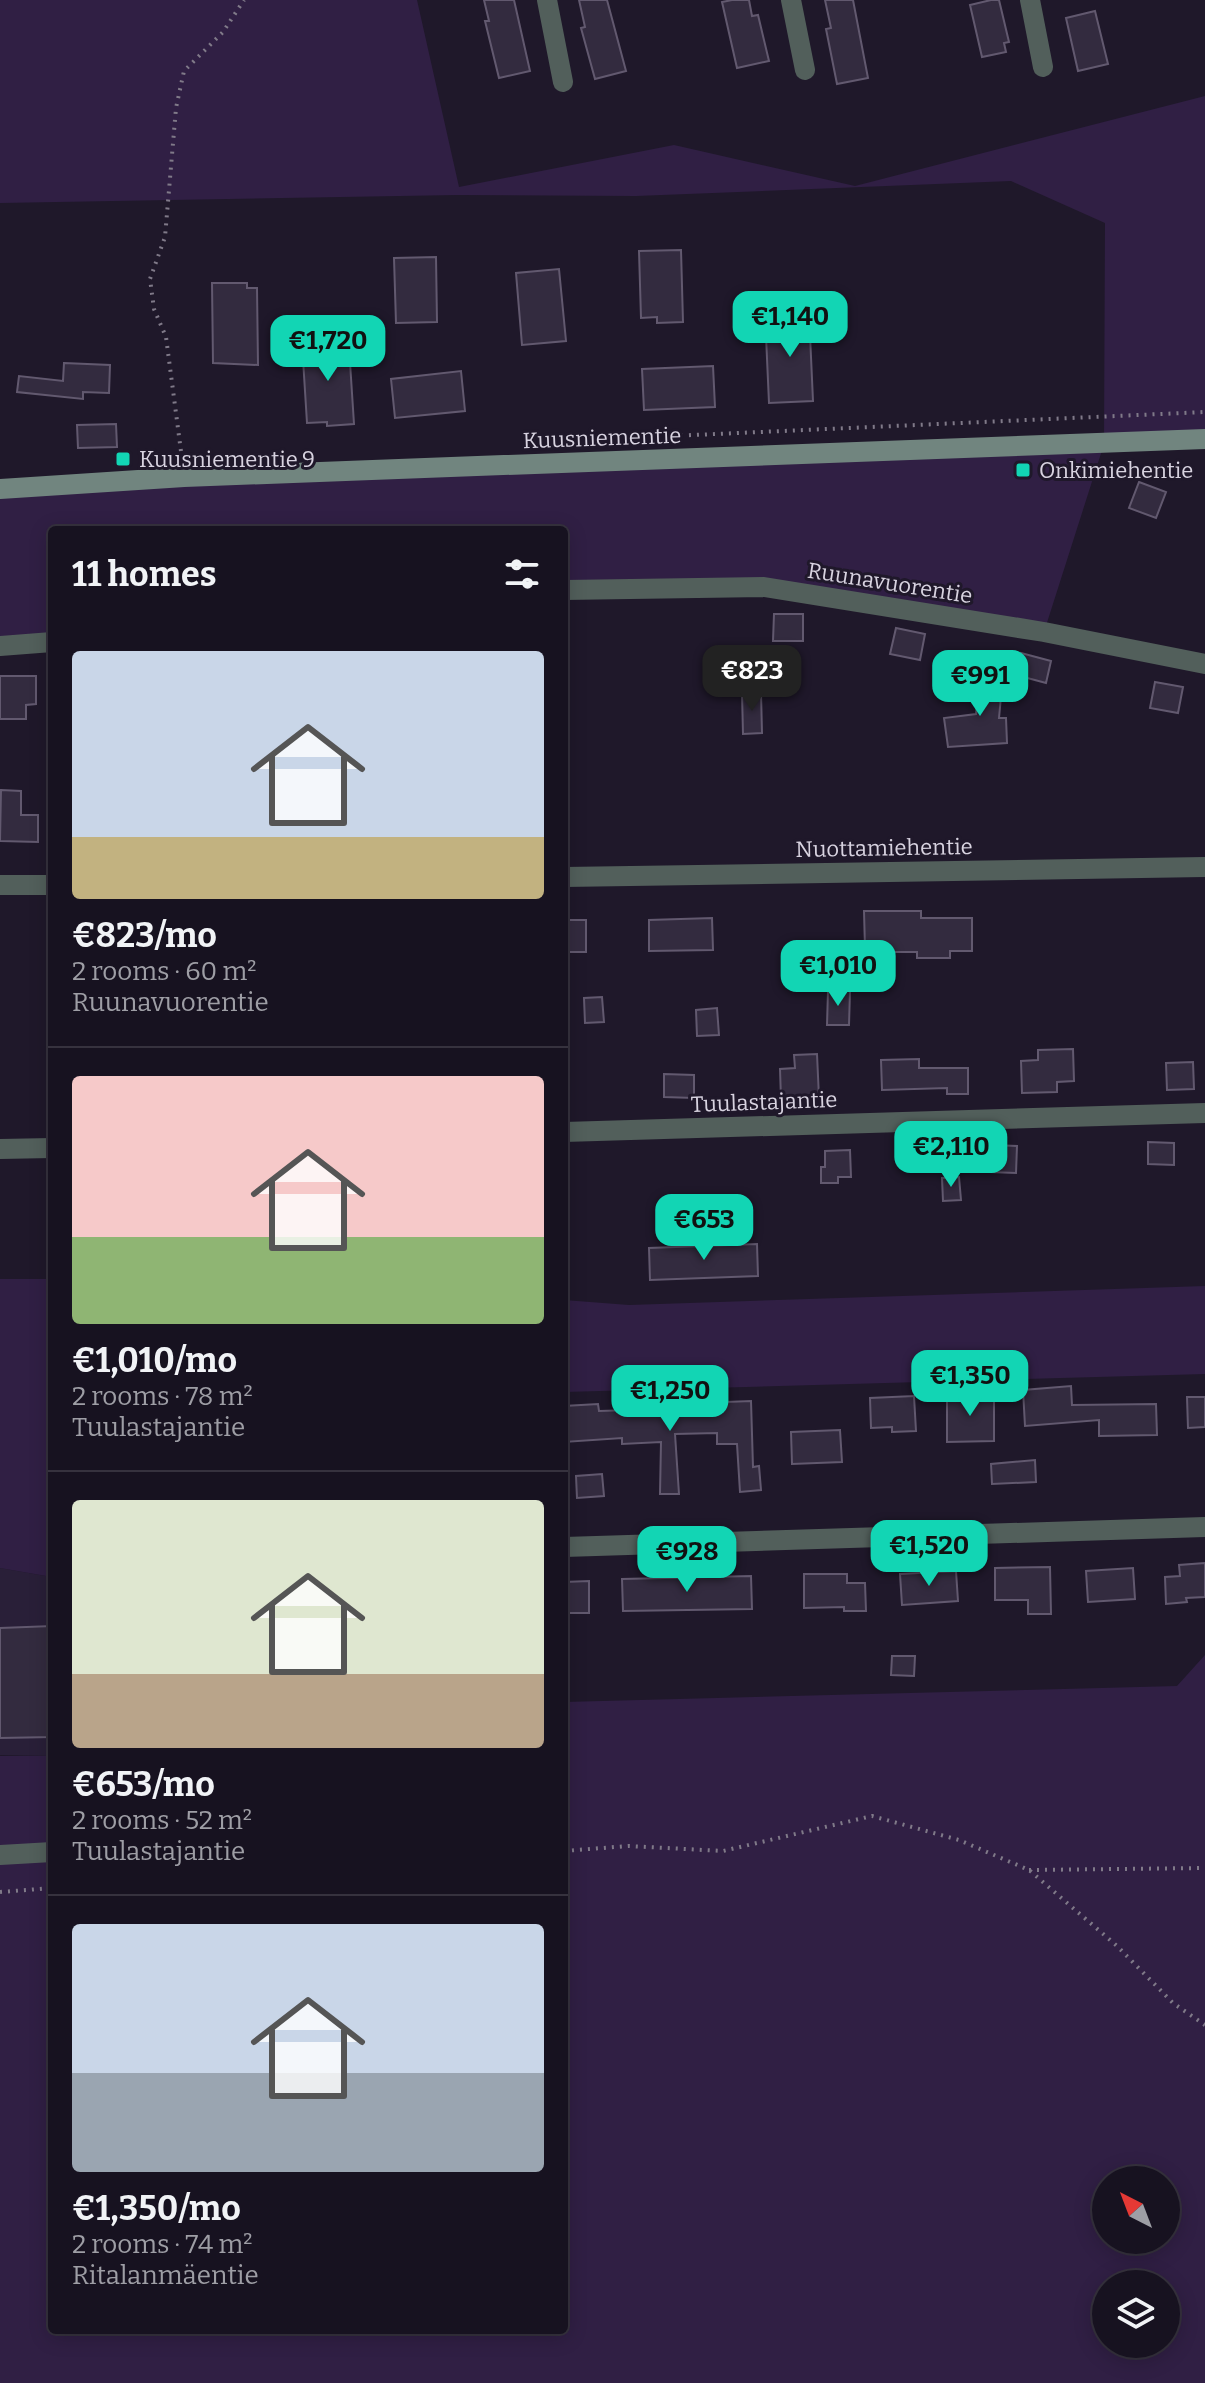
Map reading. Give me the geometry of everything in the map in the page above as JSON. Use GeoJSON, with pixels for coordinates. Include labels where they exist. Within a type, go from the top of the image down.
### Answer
{"type":"FeatureCollection","features":[{"type":"Feature","properties":{"kind":"street"},"geometry":{"type":"LineString","coordinates":[[547,0],[563,82]]}},
{"type":"Feature","properties":{"kind":"street"},"geometry":{"type":"LineString","coordinates":[[791,0],[805,70]]}},
{"type":"Feature","properties":{"kind":"street"},"geometry":{"type":"LineString","coordinates":[[1030,0],[1043,67]]}},
{"type":"Feature","properties":{"kind":"street","name":"Kuusniementie"},"geometry":{"type":"LineString","coordinates":[[0,489],[184,477],[1205,439]]}},
{"type":"Feature","properties":{"kind":"street","name":"Ruunavuorentie"},"geometry":{"type":"LineString","coordinates":[[568,590],[764,587],[1044,632],[1205,664]]}},
{"type":"Feature","properties":{"kind":"street"},"geometry":{"type":"LineString","coordinates":[[0,646],[48,642]]}},
{"type":"Feature","properties":{"kind":"street","name":"Nuottamiehentie"},"geometry":{"type":"LineString","coordinates":[[568,877],[1205,867]]}},
{"type":"Feature","properties":{"kind":"street"},"geometry":{"type":"LineString","coordinates":[[0,885],[48,885]]}},
{"type":"Feature","properties":{"kind":"street","name":"Tuulastajantie"},"geometry":{"type":"LineString","coordinates":[[568,1132],[1205,1113]]}},
{"type":"Feature","properties":{"kind":"street"},"geometry":{"type":"LineString","coordinates":[[0,1149],[48,1148]]}},
{"type":"Feature","properties":{"kind":"street"},"geometry":{"type":"LineString","coordinates":[[568,1547],[1205,1527]]}},
{"type":"Feature","properties":{"kind":"street"},"geometry":{"type":"LineString","coordinates":[[0,1855],[48,1852]]}},
{"type":"Feature","properties":{"kind":"path"},"geometry":{"type":"LineString","coordinates":[[184,477],[166,337],[154,309],[150,279],[165,237],[176,108],[184,71],[223,32],[244,0]]}},
{"type":"Feature","properties":{"kind":"path"},"geometry":{"type":"LineString","coordinates":[[568,1851],[628,1846],[723,1851],[872,1816],[959,1840],[1029,1870],[1117,1946],[1173,2003],[1205,2025]]}},
{"type":"Feature","properties":{"kind":"path"},"geometry":{"type":"LineString","coordinates":[[1029,1870],[1205,1868]]}},
{"type":"Feature","properties":{"kind":"path"},"geometry":{"type":"LineString","coordinates":[[0,1892],[48,1888]]}},
{"type":"Feature","properties":{"kind":"shaded area"},"geometry":{"type":"Polygon","coordinates":[[[0,0],[417,0],[459,187],[674,145],[855,186],[1205,96],[1205,439],[1104,444],[1044,632],[764,587],[568,590],[568,526],[48,526],[48,642],[0,646],[0,489],[1104,443],[1105,223],[1011,181],[636,196],[457,195],[0,203],[0,0]]]}},
{"type":"Feature","properties":{"kind":"shaded area"},"geometry":{"type":"Polygon","coordinates":[[[0,1279],[48,1279],[48,1576],[0,1568],[0,1279]]]}},
{"type":"Feature","properties":{"kind":"shaded area"},"geometry":{"type":"Polygon","coordinates":[[[1205,1286],[1205,1374],[568,1392],[568,1300],[629,1305],[1205,1286]]]}},
{"type":"Feature","properties":{"kind":"shaded area"},"geometry":{"type":"Polygon","coordinates":[[[0,1568],[48,1576],[48,1756],[0,1755],[0,1568]]]}},
{"type":"Feature","properties":{"kind":"shaded area"},"geometry":{"type":"Polygon","coordinates":[[[1205,1655],[1205,2383],[0,2383],[0,1756],[48,1756],[48,2334],[568,2334],[568,1702],[1177,1686],[1205,1655]]]}},
{"type":"Feature","properties":{"kind":"building"},"geometry":{"type":"Polygon","coordinates":[[[484,0],[514,0],[530,71],[499,78],[485,21],[489,21],[484,0]]]}},
{"type":"Feature","properties":{"kind":"building"},"geometry":{"type":"Polygon","coordinates":[[[579,0],[607,0],[626,71],[595,79],[581,28],[585,27],[579,0]]]}},
{"type":"Feature","properties":{"kind":"building"},"geometry":{"type":"Polygon","coordinates":[[[749,0],[752,16],[758,15],[769,61],[737,68],[722,2],[749,0]]]}},
{"type":"Feature","properties":{"kind":"building"},"geometry":{"type":"Polygon","coordinates":[[[825,0],[853,0],[868,78],[837,84],[826,29],[831,28],[825,0]]]}},
{"type":"Feature","properties":{"kind":"building"},"geometry":{"type":"Polygon","coordinates":[[[999,0],[1009,42],[1004,43],[1006,52],[982,57],[970,5],[999,0]]]}},
{"type":"Feature","properties":{"kind":"building"},"geometry":{"type":"Polygon","coordinates":[[[1095,11],[1108,64],[1078,71],[1066,18],[1095,11]]]}},
{"type":"Feature","properties":{"kind":"building"},"geometry":{"type":"Polygon","coordinates":[[[681,250],[683,322],[657,323],[657,317],[641,318],[639,251],[681,250]]]}},
{"type":"Feature","properties":{"kind":"building"},"geometry":{"type":"Polygon","coordinates":[[[436,257],[437,322],[396,323],[394,258],[436,257]]]}},
{"type":"Feature","properties":{"kind":"building"},"geometry":{"type":"Polygon","coordinates":[[[559,269],[566,341],[522,345],[516,273],[559,269]]]}},
{"type":"Feature","properties":{"kind":"building"},"geometry":{"type":"Polygon","coordinates":[[[212,283],[247,283],[247,288],[257,288],[258,365],[213,363],[212,283]]]}},
{"type":"Feature","properties":{"kind":"building"},"geometry":{"type":"Polygon","coordinates":[[[809,313],[813,401],[769,403],[766,336],[771,335],[770,315],[809,313]]]}},
{"type":"Feature","properties":{"kind":"building"},"geometry":{"type":"Polygon","coordinates":[[[339,341],[340,347],[349,347],[354,424],[327,426],[327,422],[307,423],[302,343],[339,341]]]}},
{"type":"Feature","properties":{"kind":"building"},"geometry":{"type":"Polygon","coordinates":[[[64,363],[110,365],[109,393],[83,392],[83,399],[17,392],[19,376],[63,381],[64,363]]]}},
{"type":"Feature","properties":{"kind":"building"},"geometry":{"type":"Polygon","coordinates":[[[713,366],[715,407],[644,410],[642,369],[713,366]]]}},
{"type":"Feature","properties":{"kind":"building"},"geometry":{"type":"Polygon","coordinates":[[[461,371],[465,411],[395,418],[391,379],[461,371]]]}},
{"type":"Feature","properties":{"kind":"building"},"geometry":{"type":"Polygon","coordinates":[[[116,424],[117,447],[78,448],[77,425],[116,424]]]}},
{"type":"Feature","properties":{"kind":"building"},"geometry":{"type":"Polygon","coordinates":[[[1139,482],[1166,492],[1156,518],[1129,508],[1139,482]]]}},
{"type":"Feature","properties":{"kind":"building"},"geometry":{"type":"Polygon","coordinates":[[[774,614],[803,614],[803,641],[773,641],[774,614]]]}},
{"type":"Feature","properties":{"kind":"building"},"geometry":{"type":"Polygon","coordinates":[[[896,628],[925,634],[920,660],[890,654],[896,628]]]}},
{"type":"Feature","properties":{"kind":"building"},"geometry":{"type":"Polygon","coordinates":[[[1021,653],[1051,661],[1046,683],[1016,675],[1021,653]]]}},
{"type":"Feature","properties":{"kind":"building"},"geometry":{"type":"Polygon","coordinates":[[[980,673],[1003,675],[999,718],[1006,718],[1007,743],[948,747],[944,718],[976,714],[980,673]]]}},
{"type":"Feature","properties":{"kind":"building"},"geometry":{"type":"Polygon","coordinates":[[[0,676],[36,676],[36,704],[26,705],[26,719],[0,719],[0,676]]]}},
{"type":"Feature","properties":{"kind":"building"},"geometry":{"type":"Polygon","coordinates":[[[1155,682],[1183,687],[1178,713],[1150,708],[1155,682]]]}},
{"type":"Feature","properties":{"kind":"building"},"geometry":{"type":"Polygon","coordinates":[[[742,693],[761,693],[762,733],[743,734],[742,693]]]}},
{"type":"Feature","properties":{"kind":"building"},"geometry":{"type":"Polygon","coordinates":[[[1,790],[21,791],[21,815],[38,815],[38,842],[0,841],[1,790]]]}},
{"type":"Feature","properties":{"kind":"building"},"geometry":{"type":"Polygon","coordinates":[[[864,911],[921,911],[921,918],[972,918],[972,951],[950,951],[950,958],[917,958],[917,952],[865,948],[864,911]]]}},
{"type":"Feature","properties":{"kind":"building"},"geometry":{"type":"Polygon","coordinates":[[[712,918],[713,950],[649,951],[649,920],[712,918]]]}},
{"type":"Feature","properties":{"kind":"building"},"geometry":{"type":"Polygon","coordinates":[[[568,920],[586,920],[586,952],[568,952],[568,920]]]}},
{"type":"Feature","properties":{"kind":"building"},"geometry":{"type":"Polygon","coordinates":[[[828,991],[850,991],[849,1025],[827,1025],[828,991]]]}},
{"type":"Feature","properties":{"kind":"building"},"geometry":{"type":"Polygon","coordinates":[[[602,997],[604,1022],[585,1023],[584,998],[602,997]]]}},
{"type":"Feature","properties":{"kind":"building"},"geometry":{"type":"Polygon","coordinates":[[[717,1008],[719,1035],[697,1036],[696,1010],[717,1008]]]}},
{"type":"Feature","properties":{"kind":"building"},"geometry":{"type":"Polygon","coordinates":[[[1073,1049],[1074,1081],[1057,1082],[1057,1092],[1022,1093],[1021,1061],[1038,1060],[1038,1050],[1073,1049]]]}},
{"type":"Feature","properties":{"kind":"building"},"geometry":{"type":"Polygon","coordinates":[[[817,1054],[819,1098],[781,1099],[780,1069],[795,1068],[794,1055],[817,1054]]]}},
{"type":"Feature","properties":{"kind":"building"},"geometry":{"type":"Polygon","coordinates":[[[919,1059],[919,1068],[968,1068],[968,1094],[947,1094],[947,1088],[882,1090],[881,1060],[919,1059]]]}},
{"type":"Feature","properties":{"kind":"building"},"geometry":{"type":"Polygon","coordinates":[[[1193,1062],[1194,1089],[1167,1090],[1166,1063],[1193,1062]]]}},
{"type":"Feature","properties":{"kind":"building"},"geometry":{"type":"Polygon","coordinates":[[[664,1074],[694,1075],[694,1098],[664,1097],[664,1074]]]}},
{"type":"Feature","properties":{"kind":"building"},"geometry":{"type":"Polygon","coordinates":[[[1148,1142],[1174,1143],[1174,1165],[1148,1164],[1148,1142]]]}},
{"type":"Feature","properties":{"kind":"building"},"geometry":{"type":"Polygon","coordinates":[[[991,1145],[1017,1146],[1016,1173],[990,1172],[991,1145]]]}},
{"type":"Feature","properties":{"kind":"building"},"geometry":{"type":"Polygon","coordinates":[[[850,1150],[851,1177],[838,1177],[838,1183],[821,1183],[825,1151],[850,1150]]]}},
{"type":"Feature","properties":{"kind":"building"},"geometry":{"type":"Polygon","coordinates":[[[959,1177],[961,1200],[943,1201],[942,1178],[959,1177]]]}},
{"type":"Feature","properties":{"kind":"building"},"geometry":{"type":"Polygon","coordinates":[[[757,1244],[758,1276],[650,1280],[649,1248],[757,1244]]]}},
{"type":"Feature","properties":{"kind":"building"},"geometry":{"type":"Polygon","coordinates":[[[1071,1386],[1072,1405],[1156,1404],[1157,1435],[1099,1436],[1099,1420],[1025,1426],[1023,1390],[1071,1386]]]}},
{"type":"Feature","properties":{"kind":"building"},"geometry":{"type":"Polygon","coordinates":[[[947,1394],[994,1394],[994,1441],[947,1442],[947,1394]]]}},
{"type":"Feature","properties":{"kind":"building"},"geometry":{"type":"Polygon","coordinates":[[[914,1396],[916,1431],[892,1432],[892,1427],[871,1428],[870,1398],[914,1396]]]}},
{"type":"Feature","properties":{"kind":"building"},"geometry":{"type":"Polygon","coordinates":[[[1187,1397],[1205,1397],[1205,1427],[1188,1428],[1187,1397]]]}},
{"type":"Feature","properties":{"kind":"building"},"geometry":{"type":"Polygon","coordinates":[[[751,1401],[753,1467],[759,1466],[761,1490],[740,1492],[737,1444],[717,1444],[717,1433],[675,1434],[679,1494],[660,1494],[661,1442],[622,1444],[622,1438],[568,1442],[568,1406],[598,1404],[599,1411],[700,1408],[700,1403],[751,1401]]]}},
{"type":"Feature","properties":{"kind":"building"},"geometry":{"type":"Polygon","coordinates":[[[840,1430],[842,1462],[792,1464],[791,1432],[840,1430]]]}},
{"type":"Feature","properties":{"kind":"building"},"geometry":{"type":"Polygon","coordinates":[[[1035,1460],[1036,1482],[992,1484],[991,1464],[1035,1460]]]}},
{"type":"Feature","properties":{"kind":"building"},"geometry":{"type":"Polygon","coordinates":[[[602,1474],[604,1496],[577,1498],[576,1476],[602,1474]]]}},
{"type":"Feature","properties":{"kind":"building"},"geometry":{"type":"Polygon","coordinates":[[[1205,1563],[1205,1597],[1166,1604],[1165,1577],[1180,1576],[1179,1565],[1205,1563]]]}},
{"type":"Feature","properties":{"kind":"building"},"geometry":{"type":"Polygon","coordinates":[[[1050,1567],[1051,1614],[1028,1614],[1028,1600],[995,1600],[995,1568],[1050,1567]]]}},
{"type":"Feature","properties":{"kind":"building"},"geometry":{"type":"Polygon","coordinates":[[[1133,1568],[1135,1599],[1088,1602],[1086,1571],[1133,1568]]]}},
{"type":"Feature","properties":{"kind":"building"},"geometry":{"type":"Polygon","coordinates":[[[956,1571],[958,1601],[902,1605],[900,1574],[956,1571]]]}},
{"type":"Feature","properties":{"kind":"building"},"geometry":{"type":"Polygon","coordinates":[[[804,1574],[847,1574],[847,1583],[865,1583],[866,1611],[844,1611],[844,1607],[804,1608],[804,1574]]]}},
{"type":"Feature","properties":{"kind":"building"},"geometry":{"type":"Polygon","coordinates":[[[751,1576],[752,1609],[623,1611],[622,1579],[751,1576]]]}},
{"type":"Feature","properties":{"kind":"building"},"geometry":{"type":"Polygon","coordinates":[[[589,1581],[589,1613],[568,1613],[568,1582],[589,1581]]]}},
{"type":"Feature","properties":{"kind":"building"},"geometry":{"type":"Polygon","coordinates":[[[48,1626],[48,1737],[0,1738],[0,1628],[48,1626]]]}},
{"type":"Feature","properties":{"kind":"building"},"geometry":{"type":"Polygon","coordinates":[[[892,1656],[915,1656],[914,1676],[891,1675],[892,1656]]]}},
{"type":"Feature","properties":{"kind":"place","name":"Kuusniementie 9"},"geometry":{"type":"Point","coordinates":[123,459]}},
{"type":"Feature","properties":{"kind":"place","name":"Onkimiehentie"},"geometry":{"type":"Point","coordinates":[1023,470]}}]}
